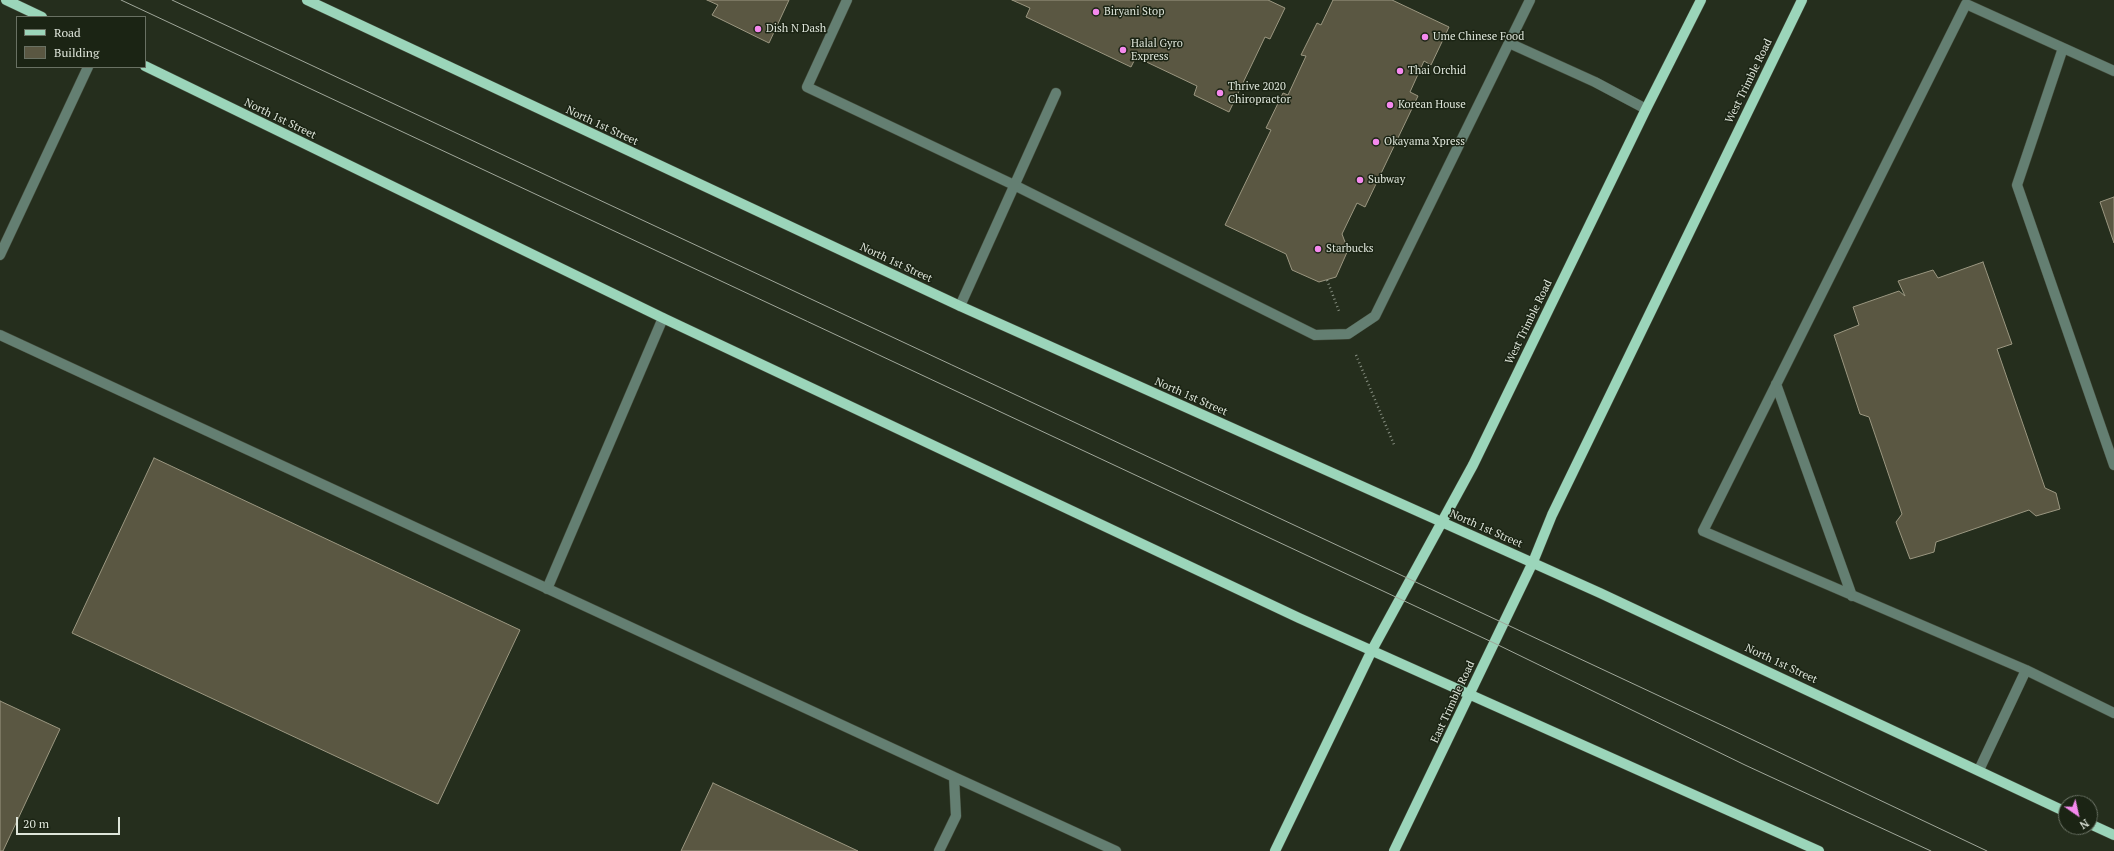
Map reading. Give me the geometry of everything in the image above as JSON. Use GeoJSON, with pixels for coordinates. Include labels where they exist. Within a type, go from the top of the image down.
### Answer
{"type":"FeatureCollection","features":[{"type":"Feature","properties":{"kind":"main road"},"geometry":{"type":"LineString","coordinates":[[6,0],[40,16]]}},
{"type":"Feature","properties":{"kind":"main road","name":"North 1st Street"},"geometry":{"type":"LineString","coordinates":[[307,0],[960,306],[1533,562],[2058,808]]}},
{"type":"Feature","properties":{"kind":"main road","name":"West Trimble Road"},"geometry":{"type":"LineString","coordinates":[[1372,650],[1473,465],[1646,109],[1701,0]]}},
{"type":"Feature","properties":{"kind":"main road","name":"West Trimble Road"},"geometry":{"type":"LineString","coordinates":[[1533,562],[1552,515],[1802,0]]}},
{"type":"Feature","properties":{"kind":"main road","name":"North 1st Street"},"geometry":{"type":"LineString","coordinates":[[146,66],[663,318],[1270,605],[1819,851]]}},
{"type":"Feature","properties":{"kind":"main road","name":"East Trimble Road"},"geometry":{"type":"LineString","coordinates":[[1394,851],[1533,562]]}},
{"type":"Feature","properties":{"kind":"main road"},"geometry":{"type":"LineString","coordinates":[[1276,851],[1372,650]]}},
{"type":"Feature","properties":{"kind":"main road"},"geometry":{"type":"LineString","coordinates":[[2098,828],[2114,835]]}},
{"type":"Feature","properties":{"kind":"lane"},"geometry":{"type":"LineString","coordinates":[[847,0],[807,87],[1014,185],[1315,335],[1348,334],[1375,316],[1509,43],[1528,1]]}},
{"type":"Feature","properties":{"kind":"lane"},"geometry":{"type":"LineString","coordinates":[[2114,71],[1961,2],[1776,384],[1702,531],[2026,670],[2114,713]]}},
{"type":"Feature","properties":{"kind":"lane"},"geometry":{"type":"LineString","coordinates":[[1509,43],[1595,82],[1646,109]]}},
{"type":"Feature","properties":{"kind":"lane"},"geometry":{"type":"LineString","coordinates":[[2063,48],[2017,185],[2114,466]]}},
{"type":"Feature","properties":{"kind":"lane"},"geometry":{"type":"LineString","coordinates":[[0,255],[88,68]]}},
{"type":"Feature","properties":{"kind":"lane"},"geometry":{"type":"LineString","coordinates":[[960,306],[1056,93]]}},
{"type":"Feature","properties":{"kind":"lane"},"geometry":{"type":"LineString","coordinates":[[546,589],[663,318]]}},
{"type":"Feature","properties":{"kind":"lane"},"geometry":{"type":"LineString","coordinates":[[0,335],[546,589],[1116,851]]}},
{"type":"Feature","properties":{"kind":"lane"},"geometry":{"type":"LineString","coordinates":[[1776,384],[1852,596]]}},
{"type":"Feature","properties":{"kind":"lane"},"geometry":{"type":"LineString","coordinates":[[1979,770],[2026,670]]}},
{"type":"Feature","properties":{"kind":"lane"},"geometry":{"type":"LineString","coordinates":[[939,851],[956,816],[954,777]]}},
{"type":"Feature","properties":{"kind":"path"},"geometry":{"type":"LineString","coordinates":[[1327,280],[1395,447]]}},
{"type":"Feature","properties":{"kind":"building","name":"Dish N Dash"},"geometry":{"type":"Polygon","coordinates":[[[707,0],[789,0],[769,43],[712,15],[718,5],[707,0]]]}},
{"type":"Feature","properties":{"kind":"building"},"geometry":{"type":"Polygon","coordinates":[[[1012,0],[1268,0],[1285,8],[1270,39],[1265,37],[1229,112],[1194,95],[1197,86],[1136,57],[1131,67],[1026,17],[1030,8],[1012,0]]]}},
{"type":"Feature","properties":{"kind":"building"},"geometry":{"type":"Polygon","coordinates":[[[1333,0],[1392,0],[1449,27],[1431,65],[1424,61],[1410,92],[1418,96],[1365,207],[1357,203],[1342,234],[1348,250],[1336,277],[1319,282],[1292,270],[1286,254],[1225,225],[1271,130],[1266,128],[1283,93],[1288,95],[1306,56],[1301,55],[1317,23],[1321,25],[1333,0]]]}},
{"type":"Feature","properties":{"kind":"building"},"geometry":{"type":"Polygon","coordinates":[[[2114,197],[2114,243],[2100,202],[2114,197]]]}},
{"type":"Feature","properties":{"kind":"building"},"geometry":{"type":"Polygon","coordinates":[[[1983,262],[2012,344],[1997,349],[2045,488],[2056,493],[2060,509],[2036,516],[2029,510],[1936,542],[1934,552],[1910,559],[1896,522],[1902,514],[1869,417],[1860,414],[1834,335],[1859,325],[1853,307],[1899,291],[1905,296],[1898,281],[1933,270],[1938,278],[1983,262]]]}},
{"type":"Feature","properties":{"kind":"building"},"geometry":{"type":"Polygon","coordinates":[[[154,458],[520,630],[438,804],[72,633],[154,458]]]}},
{"type":"Feature","properties":{"kind":"building"},"geometry":{"type":"Polygon","coordinates":[[[0,701],[60,729],[3,851],[0,851],[0,701]]]}},
{"type":"Feature","properties":{"kind":"building"},"geometry":{"type":"Polygon","coordinates":[[[713,783],[858,851],[681,851],[713,783]]]}},
{"type":"Feature","properties":{"kind":"tram line"},"geometry":{"type":"LineString","coordinates":[[121,0],[1494,643],[1745,765],[1931,851]]}},
{"type":"Feature","properties":{"kind":"tram line"},"geometry":{"type":"LineString","coordinates":[[172,0],[1732,730],[1987,851]]}},
{"type":"Feature","properties":{"kind":"place","name":"Biryani Stop"},"geometry":{"type":"Point","coordinates":[1096,12]}},
{"type":"Feature","properties":{"kind":"place","name":"Dish N Dash"},"geometry":{"type":"Point","coordinates":[758,29]}},
{"type":"Feature","properties":{"kind":"place","name":"Ume Chinese Food"},"geometry":{"type":"Point","coordinates":[1425,37]}},
{"type":"Feature","properties":{"kind":"place","name":"Halal Gyro Express"},"geometry":{"type":"Point","coordinates":[1123,50]}},
{"type":"Feature","properties":{"kind":"place","name":"Thai Orchid"},"geometry":{"type":"Point","coordinates":[1400,71]}},
{"type":"Feature","properties":{"kind":"place","name":"Thrive 2020 Chiropractor"},"geometry":{"type":"Point","coordinates":[1220,93]}},
{"type":"Feature","properties":{"kind":"place","name":"Korean House"},"geometry":{"type":"Point","coordinates":[1390,105]}},
{"type":"Feature","properties":{"kind":"place","name":"Okayama Xpress"},"geometry":{"type":"Point","coordinates":[1376,142]}},
{"type":"Feature","properties":{"kind":"place","name":"Subway"},"geometry":{"type":"Point","coordinates":[1360,180]}},
{"type":"Feature","properties":{"kind":"place","name":"Starbucks"},"geometry":{"type":"Point","coordinates":[1318,249]}}]}
